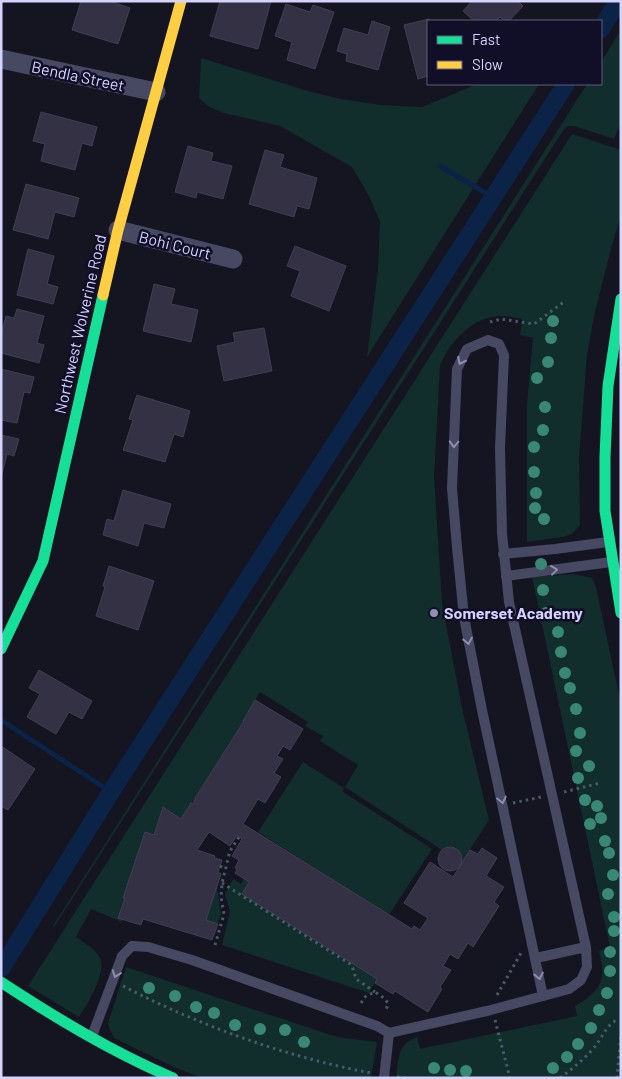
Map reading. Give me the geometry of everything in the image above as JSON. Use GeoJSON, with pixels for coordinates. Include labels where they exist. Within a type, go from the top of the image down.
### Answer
{"type":"FeatureCollection","features":[{"type":"Feature","properties":{"kind":"street","name":"Northwest Wolverine Road"},"geometry":{"type":"LineString","coordinates":[[1,650],[43,561],[118,230],[181,1]]}},
{"type":"Feature","properties":{"kind":"street","name":"Bendla Street"},"geometry":{"type":"LineString","coordinates":[[1,59],[156,92]]}},
{"type":"Feature","properties":{"kind":"street","name":"Bohi Court"},"geometry":{"type":"LineString","coordinates":[[118,230],[232,259]]}},
{"type":"Feature","properties":{"kind":"street"},"geometry":{"type":"LineString","coordinates":[[621,299],[608,386],[605,448],[605,511],[621,613]]}},
{"type":"Feature","properties":{"kind":"street"},"geometry":{"type":"LineString","coordinates":[[1,982],[114,1050],[173,1078]]}},
{"type":"Feature","properties":{"kind":"lane"},"geometry":{"type":"LineString","coordinates":[[92,1037],[122,956],[132,946],[148,947],[192,960],[370,1023],[389,1033],[544,996],[568,989],[581,980],[587,967],[586,947],[508,602],[504,554],[500,448],[504,355],[499,344],[488,340],[468,349],[457,369],[452,488],[464,617],[482,710],[544,996]]}},
{"type":"Feature","properties":{"kind":"lane"},"geometry":{"type":"LineString","coordinates":[[504,554],[609,542]]}},
{"type":"Feature","properties":{"kind":"lane"},"geometry":{"type":"LineString","coordinates":[[506,576],[612,562]]}},
{"type":"Feature","properties":{"kind":"lane"},"geometry":{"type":"LineString","coordinates":[[536,958],[586,947]]}},
{"type":"Feature","properties":{"kind":"lane"},"geometry":{"type":"LineString","coordinates":[[384,1077],[389,1033]]}},
{"type":"Feature","properties":{"kind":"path"},"geometry":{"type":"LineString","coordinates":[[490,322],[501,319],[534,324],[565,301]]}},
{"type":"Feature","properties":{"kind":"path"},"geometry":{"type":"LineString","coordinates":[[215,945],[224,914],[221,897],[222,883],[230,851],[239,837]]}},
{"type":"Feature","properties":{"kind":"path"},"geometry":{"type":"LineString","coordinates":[[220,866],[226,869]]}},
{"type":"Feature","properties":{"kind":"path"},"geometry":{"type":"LineString","coordinates":[[222,883],[350,964],[356,979],[384,998],[388,1003],[386,1010]]}},
{"type":"Feature","properties":{"kind":"path"},"geometry":{"type":"LineString","coordinates":[[510,1078],[490,998],[496,996],[523,949]]}},
{"type":"Feature","properties":{"kind":"path"},"geometry":{"type":"LineString","coordinates":[[114,980],[148,999],[237,1035],[351,1069],[384,1077],[408,1078]]}},
{"type":"Feature","properties":{"kind":"path"},"geometry":{"type":"LineString","coordinates":[[361,1003],[366,996],[375,992]]}},
{"type":"Feature","properties":{"kind":"path"},"geometry":{"type":"LineString","coordinates":[[560,1078],[584,1058],[594,1047],[609,1024],[618,1019]]}},
{"type":"Feature","properties":{"kind":"path"},"geometry":{"type":"LineString","coordinates":[[617,1078],[621,1033]]}},
{"type":"Feature","properties":{"kind":"green space"},"geometry":{"type":"Polygon","coordinates":[[[621,30],[621,123],[614,139],[574,126],[568,126],[564,129],[54,927],[586,85],[602,85],[602,60],[621,30]]]}},
{"type":"Feature","properties":{"kind":"green space"},"geometry":{"type":"Polygon","coordinates":[[[201,58],[308,91],[341,99],[382,105],[422,107],[475,85],[538,85],[367,357],[378,269],[380,222],[369,196],[352,167],[280,126],[223,113],[208,106],[199,98],[201,58]]]}},
{"type":"Feature","properties":{"kind":"green space"},"geometry":{"type":"Polygon","coordinates":[[[572,134],[621,150],[621,216],[595,312],[587,355],[579,458],[580,525],[572,534],[527,542],[527,404],[533,338],[520,335],[522,319],[504,316],[491,317],[472,325],[456,339],[440,366],[434,477],[442,603],[462,708],[489,820],[460,865],[462,855],[456,848],[448,847],[442,850],[345,787],[358,765],[320,741],[323,736],[305,726],[308,722],[260,692],[243,720],[244,722],[195,797],[193,804],[191,803],[181,819],[163,807],[154,835],[145,832],[123,898],[125,898],[119,918],[122,919],[122,922],[91,909],[76,937],[96,952],[100,958],[101,971],[99,980],[79,1017],[28,986],[572,134]]]}},
{"type":"Feature","properties":{"kind":"green space"},"geometry":{"type":"Polygon","coordinates":[[[573,574],[592,578],[596,587],[621,704],[621,1078],[396,1078],[400,1053],[406,1043],[417,1037],[420,1049],[577,1016],[575,1006],[596,990],[602,977],[599,951],[610,947],[532,577],[573,574]]]}},
{"type":"Feature","properties":{"kind":"green space"},"geometry":{"type":"Polygon","coordinates":[[[303,762],[344,788],[343,792],[432,849],[389,915],[258,832],[303,762]]]}},
{"type":"Feature","properties":{"kind":"green space"},"geometry":{"type":"Polygon","coordinates":[[[233,879],[241,884],[244,879],[249,882],[242,894],[377,979],[369,993],[222,945],[230,911],[225,894],[233,879]]]}},
{"type":"Feature","properties":{"kind":"green space"},"geometry":{"type":"Polygon","coordinates":[[[217,887],[221,914],[218,924],[206,920],[217,887]]]}},
{"type":"Feature","properties":{"kind":"green space"},"geometry":{"type":"Polygon","coordinates":[[[126,967],[337,1037],[377,1042],[371,1078],[202,1078],[174,1067],[114,1038],[110,1030],[108,1023],[126,967]]]}},
{"type":"Feature","properties":{"kind":"building"},"geometry":{"type":"Polygon","coordinates":[[[81,1],[109,1],[130,8],[118,44],[72,30],[81,1]]]}},
{"type":"Feature","properties":{"kind":"building"},"geometry":{"type":"Polygon","coordinates":[[[220,1],[271,1],[258,49],[210,36],[220,1]]]}},
{"type":"Feature","properties":{"kind":"building"},"geometry":{"type":"Polygon","coordinates":[[[472,1],[518,1],[523,6],[510,20],[504,20],[500,17],[497,20],[473,20],[463,11],[472,1]]]}},
{"type":"Feature","properties":{"kind":"building"},"geometry":{"type":"Polygon","coordinates":[[[286,4],[310,12],[313,5],[334,12],[315,69],[287,60],[292,42],[275,36],[286,4]]]}},
{"type":"Feature","properties":{"kind":"building"},"geometry":{"type":"Polygon","coordinates":[[[429,19],[427,20],[427,76],[418,79],[404,25],[429,19]]]}},
{"type":"Feature","properties":{"kind":"building"},"geometry":{"type":"Polygon","coordinates":[[[372,21],[390,27],[378,70],[346,61],[347,54],[337,51],[344,28],[368,35],[372,21]]]}},
{"type":"Feature","properties":{"kind":"building"},"geometry":{"type":"Polygon","coordinates":[[[41,112],[97,127],[92,146],[82,143],[75,170],[41,161],[45,144],[33,141],[41,112]]]}},
{"type":"Feature","properties":{"kind":"building"},"geometry":{"type":"Polygon","coordinates":[[[188,146],[213,153],[211,161],[232,166],[223,199],[197,192],[196,198],[175,192],[188,146]]]}},
{"type":"Feature","properties":{"kind":"building"},"geometry":{"type":"Polygon","coordinates":[[[265,150],[284,155],[280,167],[317,178],[309,209],[297,206],[294,217],[249,204],[265,150]]]}},
{"type":"Feature","properties":{"kind":"building"},"geometry":{"type":"Polygon","coordinates":[[[26,184],[79,198],[74,217],[55,212],[48,239],[13,230],[26,184]]]}},
{"type":"Feature","properties":{"kind":"building"},"geometry":{"type":"Polygon","coordinates":[[[295,246],[346,266],[329,311],[291,296],[300,271],[287,266],[295,246]]]}},
{"type":"Feature","properties":{"kind":"building"},"geometry":{"type":"Polygon","coordinates":[[[28,249],[54,256],[47,284],[58,287],[53,304],[17,295],[28,249]]]}},
{"type":"Feature","properties":{"kind":"building"},"geometry":{"type":"Polygon","coordinates":[[[154,284],[175,289],[171,304],[198,310],[191,342],[143,331],[154,284]]]}},
{"type":"Feature","properties":{"kind":"building"},"geometry":{"type":"Polygon","coordinates":[[[17,309],[44,316],[37,343],[44,345],[39,363],[1,353],[1,335],[6,316],[14,318],[17,309]]]}},
{"type":"Feature","properties":{"kind":"building"},"geometry":{"type":"Polygon","coordinates":[[[264,328],[272,371],[224,381],[217,346],[235,342],[233,333],[264,328]]]}},
{"type":"Feature","properties":{"kind":"building"},"geometry":{"type":"Polygon","coordinates":[[[1,369],[34,377],[30,393],[24,392],[17,423],[1,420],[1,369]]]}},
{"type":"Feature","properties":{"kind":"building"},"geometry":{"type":"Polygon","coordinates":[[[137,395],[190,411],[183,437],[174,434],[165,462],[123,450],[133,420],[129,419],[137,395]]]}},
{"type":"Feature","properties":{"kind":"building"},"geometry":{"type":"Polygon","coordinates":[[[1,435],[19,439],[14,456],[7,454],[1,478],[1,435]]]}},
{"type":"Feature","properties":{"kind":"building"},"geometry":{"type":"Polygon","coordinates":[[[123,490],[171,504],[164,528],[144,523],[138,546],[103,535],[107,519],[114,521],[123,490]]]}},
{"type":"Feature","properties":{"kind":"building"},"geometry":{"type":"Polygon","coordinates":[[[109,566],[154,581],[138,630],[96,616],[109,566]]]}},
{"type":"Feature","properties":{"kind":"building"},"geometry":{"type":"Polygon","coordinates":[[[39,670],[92,701],[82,719],[69,712],[56,734],[27,717],[40,694],[29,688],[39,670]]]}},
{"type":"Feature","properties":{"kind":"building"},"geometry":{"type":"Polygon","coordinates":[[[255,700],[303,729],[290,750],[283,746],[277,756],[283,759],[274,773],[281,777],[265,803],[258,799],[243,824],[412,929],[414,926],[420,930],[428,918],[404,903],[430,862],[453,877],[470,850],[478,854],[482,848],[497,858],[486,876],[504,887],[494,902],[499,906],[473,947],[468,943],[458,959],[450,954],[443,966],[451,970],[428,1012],[395,991],[393,994],[375,983],[377,979],[242,894],[249,882],[235,873],[239,860],[232,856],[242,839],[237,835],[230,846],[209,832],[197,850],[222,860],[218,872],[221,874],[206,920],[218,924],[212,940],[143,919],[141,925],[118,918],[145,832],[154,835],[163,807],[181,819],[191,803],[193,804],[255,700]]]}},
{"type":"Feature","properties":{"kind":"building"},"geometry":{"type":"Polygon","coordinates":[[[1,746],[35,769],[8,810],[1,806],[1,746]]]}},
{"type":"Feature","properties":{"kind":"building"},"geometry":{"type":"Polygon","coordinates":[[[450,847],[455,848],[461,854],[461,864],[455,870],[450,871],[445,870],[439,864],[438,859],[439,854],[445,848],[450,847]]]}},
{"type":"Feature","properties":{"kind":"waterway"},"geometry":{"type":"LineString","coordinates":[[602,27],[618,1]]}},
{"type":"Feature","properties":{"kind":"waterway"},"geometry":{"type":"LineString","coordinates":[[1,969],[111,792],[565,85]]}},
{"type":"Feature","properties":{"kind":"waterway"},"geometry":{"type":"LineString","coordinates":[[440,166],[494,198]]}},
{"type":"Feature","properties":{"kind":"waterway"},"geometry":{"type":"LineString","coordinates":[[1,720],[111,792]]}},
{"type":"Feature","properties":{"kind":"traffic: fast"},"geometry":{"type":"LineString","coordinates":[[1,649],[43,561],[103,295]]}},
{"type":"Feature","properties":{"kind":"traffic: fast"},"geometry":{"type":"LineString","coordinates":[[621,299],[608,386],[605,457],[605,511],[621,613]]}},
{"type":"Feature","properties":{"kind":"traffic: fast"},"geometry":{"type":"LineString","coordinates":[[1,982],[85,1034],[173,1078]]}},
{"type":"Feature","properties":{"kind":"traffic: slow"},"geometry":{"type":"LineString","coordinates":[[103,295],[118,230],[181,1]]}},
{"type":"Feature","properties":{"kind":"place","name":"Somerset Academy"},"geometry":{"type":"Point","coordinates":[434,613]}}]}
